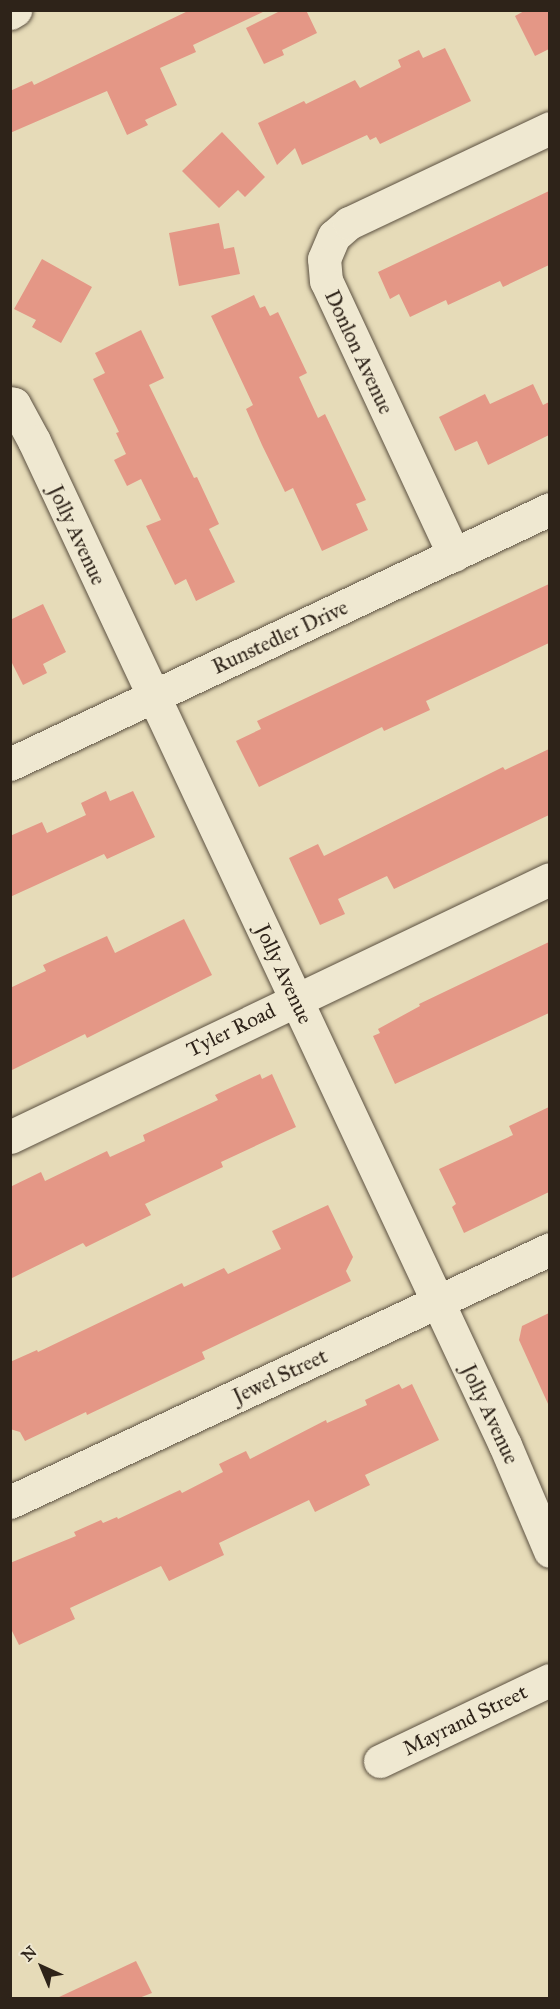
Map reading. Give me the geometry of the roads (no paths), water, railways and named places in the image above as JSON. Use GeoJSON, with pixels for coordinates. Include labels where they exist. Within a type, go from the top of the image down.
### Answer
{"type":"FeatureCollection","features":[{"type":"Feature","properties":{"kind":"street"},"geometry":{"type":"LineString","coordinates":[[10,13],[15,10]]}},
{"type":"Feature","properties":{"kind":"street","name":"Donlon Avenue"},"geometry":{"type":"LineString","coordinates":[[454,555],[326,281],[324,259],[334,236],[349,223],[549,128]]}},
{"type":"Feature","properties":{"kind":"street","name":"Jolly Avenue"},"geometry":{"type":"LineString","coordinates":[[10,403],[14,404],[34,441],[506,1445],[549,1551]]}},
{"type":"Feature","properties":{"kind":"street","name":"Runstedler Drive"},"geometry":{"type":"LineString","coordinates":[[10,764],[549,509]]}},
{"type":"Feature","properties":{"kind":"street","name":"Tyler Road"},"geometry":{"type":"LineString","coordinates":[[10,1137],[549,879]]}},
{"type":"Feature","properties":{"kind":"street","name":"Jewel Street"},"geometry":{"type":"LineString","coordinates":[[10,1502],[549,1249]]}},
{"type":"Feature","properties":{"kind":"street","name":"Mayrand Street"},"geometry":{"type":"LineString","coordinates":[[380,1761],[549,1680]]}}]}
